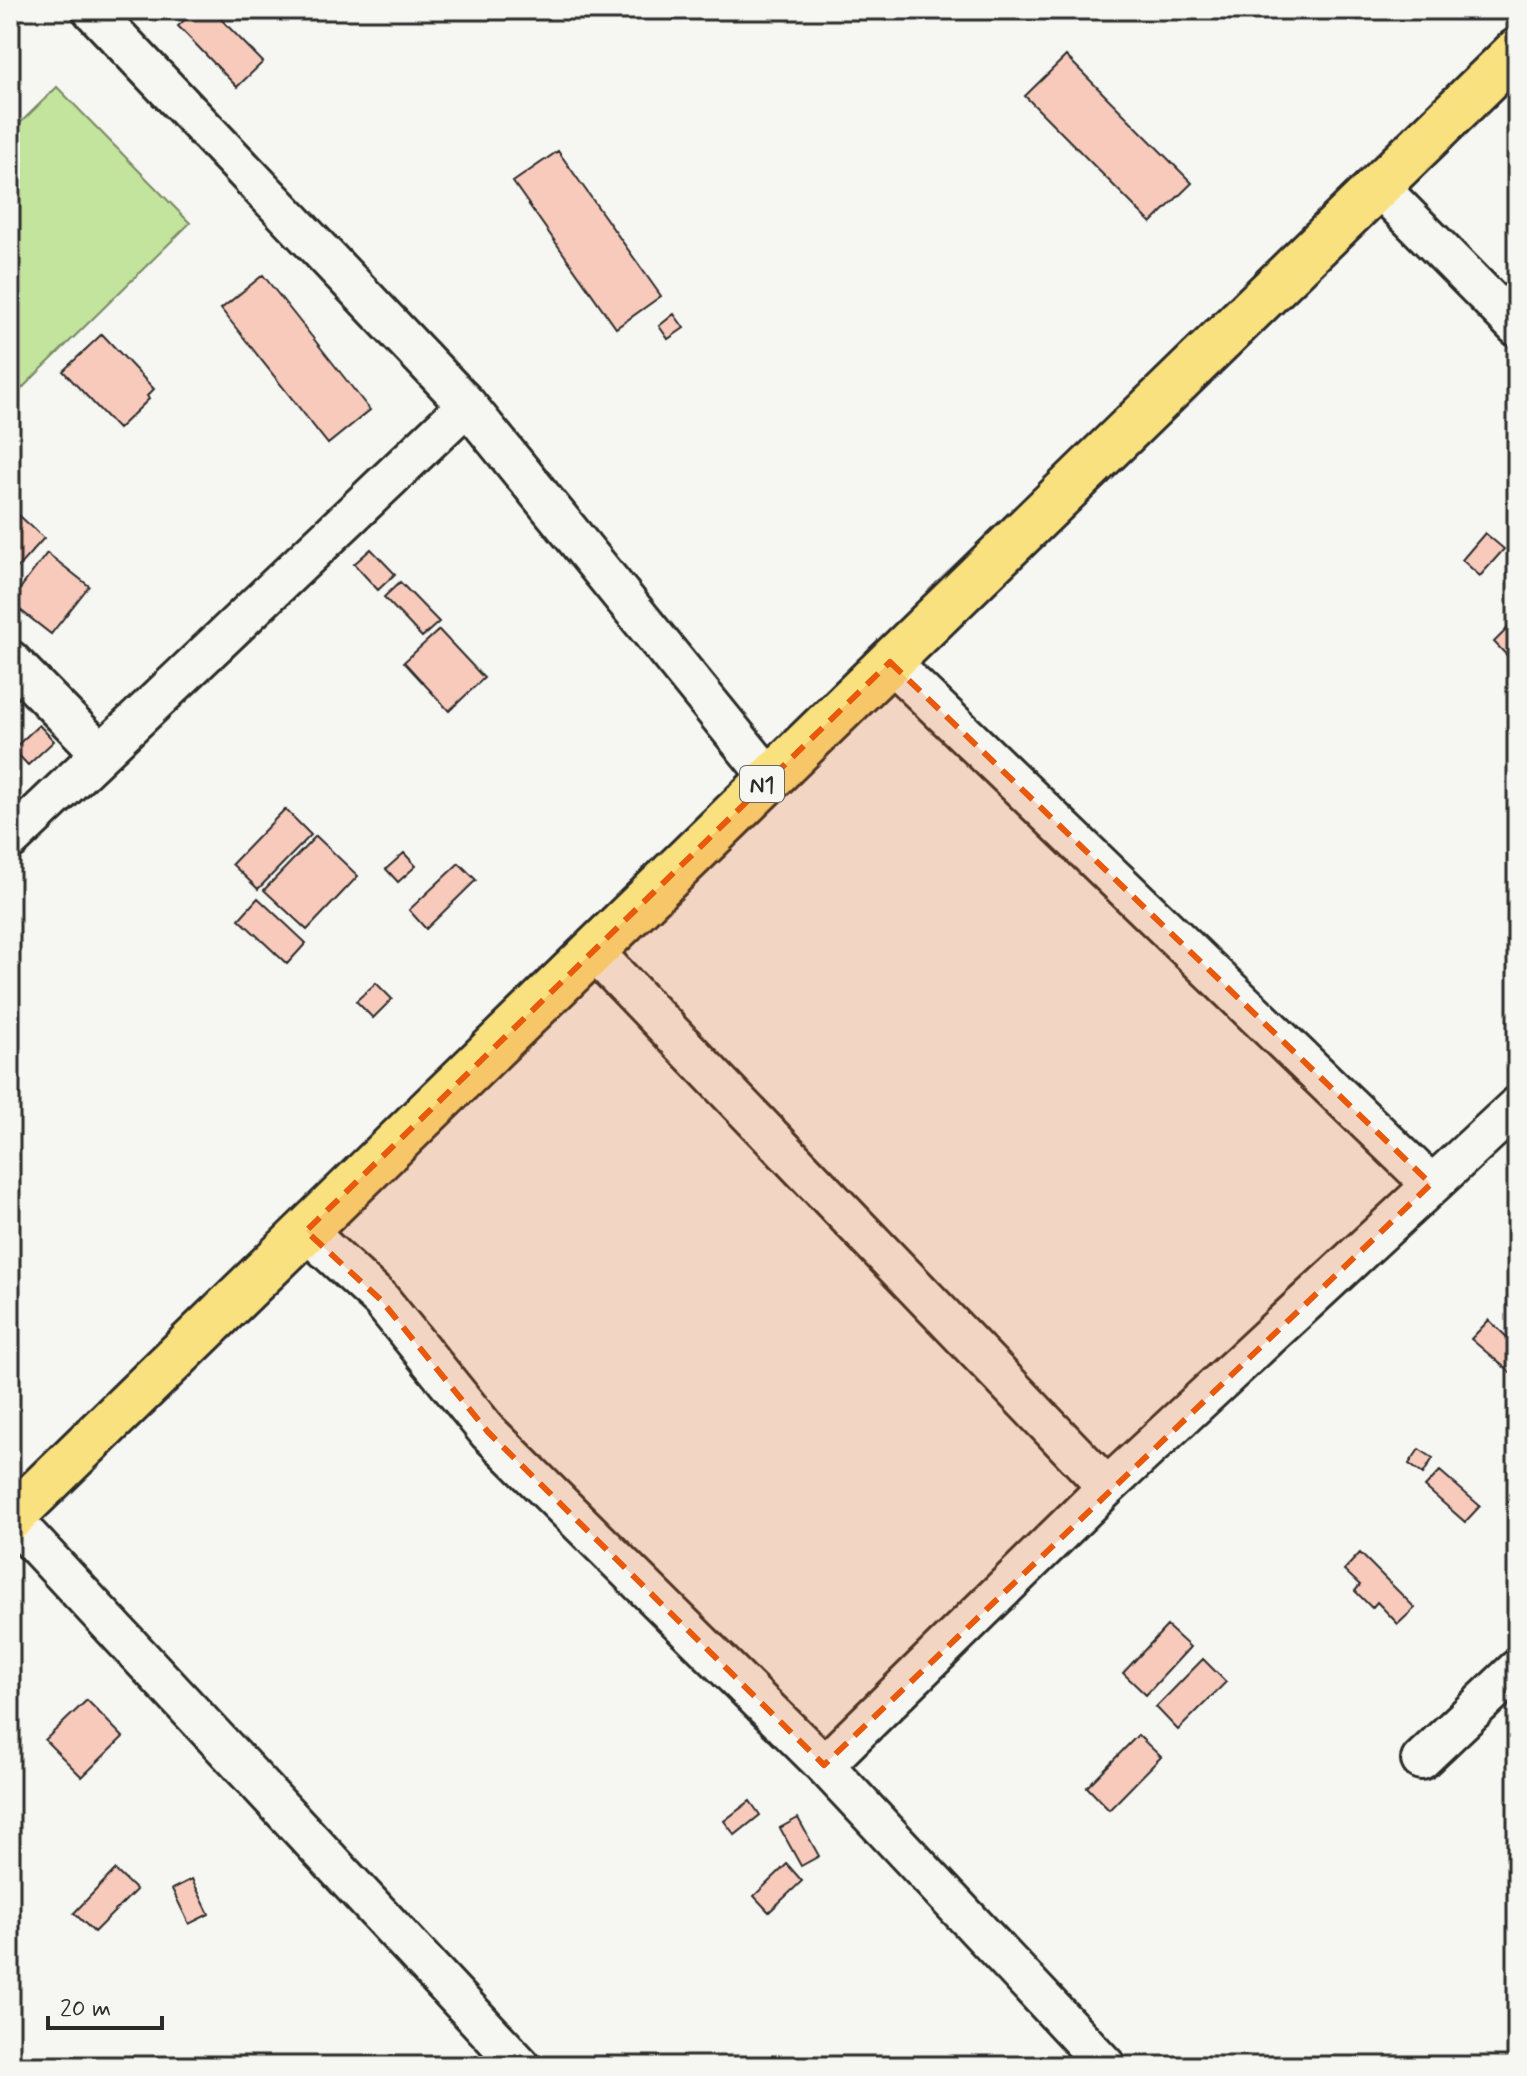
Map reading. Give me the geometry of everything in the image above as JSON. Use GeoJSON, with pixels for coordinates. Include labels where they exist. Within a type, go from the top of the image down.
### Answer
{"type":"FeatureCollection","features":[{"type":"Feature","properties":{"kind":"highway","name":"N1"},"geometry":{"type":"LineString","coordinates":[[10,1519],[1517,51]]}},
{"type":"Feature","properties":{"kind":"street"},"geometry":{"type":"LineString","coordinates":[[92,10],[467,405],[769,777]]}},
{"type":"Feature","properties":{"kind":"street"},"geometry":{"type":"LineString","coordinates":[[1378,186],[1517,327]]}},
{"type":"Feature","properties":{"kind":"street"},"geometry":{"type":"LineString","coordinates":[[10,840],[467,405]]}},
{"type":"Feature","properties":{"kind":"street"},"geometry":{"type":"LineString","coordinates":[[10,660],[101,753]]}},
{"type":"Feature","properties":{"kind":"street"},"geometry":{"type":"LineString","coordinates":[[890,662],[1431,1184]]}},
{"type":"Feature","properties":{"kind":"street"},"geometry":{"type":"LineString","coordinates":[[593,951],[1107,1487]]}},
{"type":"Feature","properties":{"kind":"street"},"geometry":{"type":"LineString","coordinates":[[824,1765],[1107,1487],[1517,1106]]}},
{"type":"Feature","properties":{"kind":"street"},"geometry":{"type":"LineString","coordinates":[[306,1231],[381,1300],[488,1432],[824,1765],[1106,2066]]}},
{"type":"Feature","properties":{"kind":"street"},"geometry":{"type":"LineString","coordinates":[[10,1519],[521,2066]]}},
{"type":"Feature","properties":{"kind":"street"},"geometry":{"type":"LineString","coordinates":[[1421,1760],[1517,1669]]}},
{"type":"Feature","properties":{"kind":"highlighted area"},"geometry":{"type":"Polygon","coordinates":[[[890,662],[1431,1184],[824,1765],[488,1432],[381,1300],[306,1231],[890,662]]]}},
{"type":"Feature","properties":{"kind":"green space"},"geometry":{"type":"Polygon","coordinates":[[[57,87],[190,223],[10,400],[10,133],[57,87]]]}},
{"type":"Feature","properties":{"kind":"building"},"geometry":{"type":"Polygon","coordinates":[[[195,10],[212,10],[263,62],[237,87],[178,26],[195,10]]]}},
{"type":"Feature","properties":{"kind":"building"},"geometry":{"type":"Polygon","coordinates":[[[1066,56],[1192,183],[1151,223],[1025,96],[1066,56]]]}},
{"type":"Feature","properties":{"kind":"building"},"geometry":{"type":"Polygon","coordinates":[[[558,151],[661,296],[616,328],[513,182],[558,151]]]}},
{"type":"Feature","properties":{"kind":"building"},"geometry":{"type":"Polygon","coordinates":[[[263,275],[370,410],[328,444],[221,309],[263,275]]]}},
{"type":"Feature","properties":{"kind":"building"},"geometry":{"type":"Polygon","coordinates":[[[674,314],[684,328],[668,339],[659,326],[674,314]]]}},
{"type":"Feature","properties":{"kind":"building"},"geometry":{"type":"Polygon","coordinates":[[[102,334],[154,389],[147,396],[149,399],[118,429],[63,371],[102,334]]]}},
{"type":"Feature","properties":{"kind":"building"},"geometry":{"type":"Polygon","coordinates":[[[10,507],[44,538],[10,576],[10,507]]]}},
{"type":"Feature","properties":{"kind":"building"},"geometry":{"type":"Polygon","coordinates":[[[1485,533],[1504,549],[1480,576],[1462,560],[1485,533]]]}},
{"type":"Feature","properties":{"kind":"building"},"geometry":{"type":"Polygon","coordinates":[[[371,549],[395,574],[378,590],[354,564],[371,549]]]}},
{"type":"Feature","properties":{"kind":"building"},"geometry":{"type":"Polygon","coordinates":[[[47,553],[89,586],[51,634],[10,602],[47,553]]]}},
{"type":"Feature","properties":{"kind":"building"},"geometry":{"type":"Polygon","coordinates":[[[400,582],[439,622],[422,637],[384,597],[400,582]]]}},
{"type":"Feature","properties":{"kind":"building"},"geometry":{"type":"Polygon","coordinates":[[[1515,621],[1517,623],[1517,666],[1494,642],[1515,621]]]}},
{"type":"Feature","properties":{"kind":"building"},"geometry":{"type":"Polygon","coordinates":[[[439,630],[484,678],[449,711],[404,662],[439,630]]]}},
{"type":"Feature","properties":{"kind":"building"},"geometry":{"type":"Polygon","coordinates":[[[39,725],[54,741],[28,765],[13,749],[39,725]]]}},
{"type":"Feature","properties":{"kind":"building"},"geometry":{"type":"Polygon","coordinates":[[[285,809],[311,835],[258,889],[232,864],[285,809]]]}},
{"type":"Feature","properties":{"kind":"building"},"geometry":{"type":"Polygon","coordinates":[[[316,836],[358,876],[307,930],[264,890],[316,836]]]}},
{"type":"Feature","properties":{"kind":"building"},"geometry":{"type":"Polygon","coordinates":[[[404,853],[416,866],[398,882],[386,869],[404,853]]]}},
{"type":"Feature","properties":{"kind":"building"},"geometry":{"type":"Polygon","coordinates":[[[459,863],[476,880],[426,929],[409,910],[459,863]]]}},
{"type":"Feature","properties":{"kind":"building"},"geometry":{"type":"Polygon","coordinates":[[[258,898],[306,943],[287,964],[239,919],[258,898]]]}},
{"type":"Feature","properties":{"kind":"building"},"geometry":{"type":"Polygon","coordinates":[[[376,983],[392,999],[373,1018],[356,1001],[376,983]]]}},
{"type":"Feature","properties":{"kind":"building"},"geometry":{"type":"Polygon","coordinates":[[[1489,1320],[1511,1341],[1517,1335],[1517,1378],[1471,1339],[1489,1320]]]}},
{"type":"Feature","properties":{"kind":"building"},"geometry":{"type":"Polygon","coordinates":[[[1419,1449],[1433,1458],[1423,1474],[1409,1464],[1419,1449]]]}},
{"type":"Feature","properties":{"kind":"building"},"geometry":{"type":"Polygon","coordinates":[[[1440,1471],[1480,1506],[1465,1522],[1425,1487],[1440,1471]]]}},
{"type":"Feature","properties":{"kind":"building"},"geometry":{"type":"Polygon","coordinates":[[[1360,1553],[1415,1608],[1398,1624],[1377,1602],[1372,1608],[1355,1591],[1360,1585],[1344,1570],[1360,1553]]]}},
{"type":"Feature","properties":{"kind":"building"},"geometry":{"type":"Polygon","coordinates":[[[1167,1626],[1190,1647],[1146,1695],[1123,1673],[1167,1626]]]}},
{"type":"Feature","properties":{"kind":"building"},"geometry":{"type":"Polygon","coordinates":[[[1203,1659],[1226,1682],[1178,1730],[1156,1707],[1203,1659]]]}},
{"type":"Feature","properties":{"kind":"building"},"geometry":{"type":"Polygon","coordinates":[[[87,1700],[123,1737],[82,1777],[45,1740],[87,1700]]]}},
{"type":"Feature","properties":{"kind":"building"},"geometry":{"type":"Polygon","coordinates":[[[1138,1735],[1161,1757],[1109,1810],[1087,1787],[1138,1735]]]}},
{"type":"Feature","properties":{"kind":"building"},"geometry":{"type":"Polygon","coordinates":[[[750,1801],[760,1815],[735,1835],[724,1821],[750,1801]]]}},
{"type":"Feature","properties":{"kind":"building"},"geometry":{"type":"Polygon","coordinates":[[[798,1818],[819,1856],[801,1866],[780,1828],[798,1818]]]}},
{"type":"Feature","properties":{"kind":"building"},"geometry":{"type":"Polygon","coordinates":[[[787,1864],[802,1881],[769,1912],[754,1896],[787,1864]]]}},
{"type":"Feature","properties":{"kind":"building"},"geometry":{"type":"Polygon","coordinates":[[[115,1870],[136,1890],[94,1932],[74,1913],[115,1870]]]}},
{"type":"Feature","properties":{"kind":"building"},"geometry":{"type":"Polygon","coordinates":[[[192,1879],[209,1914],[189,1924],[172,1889],[192,1879]]]}}]}
